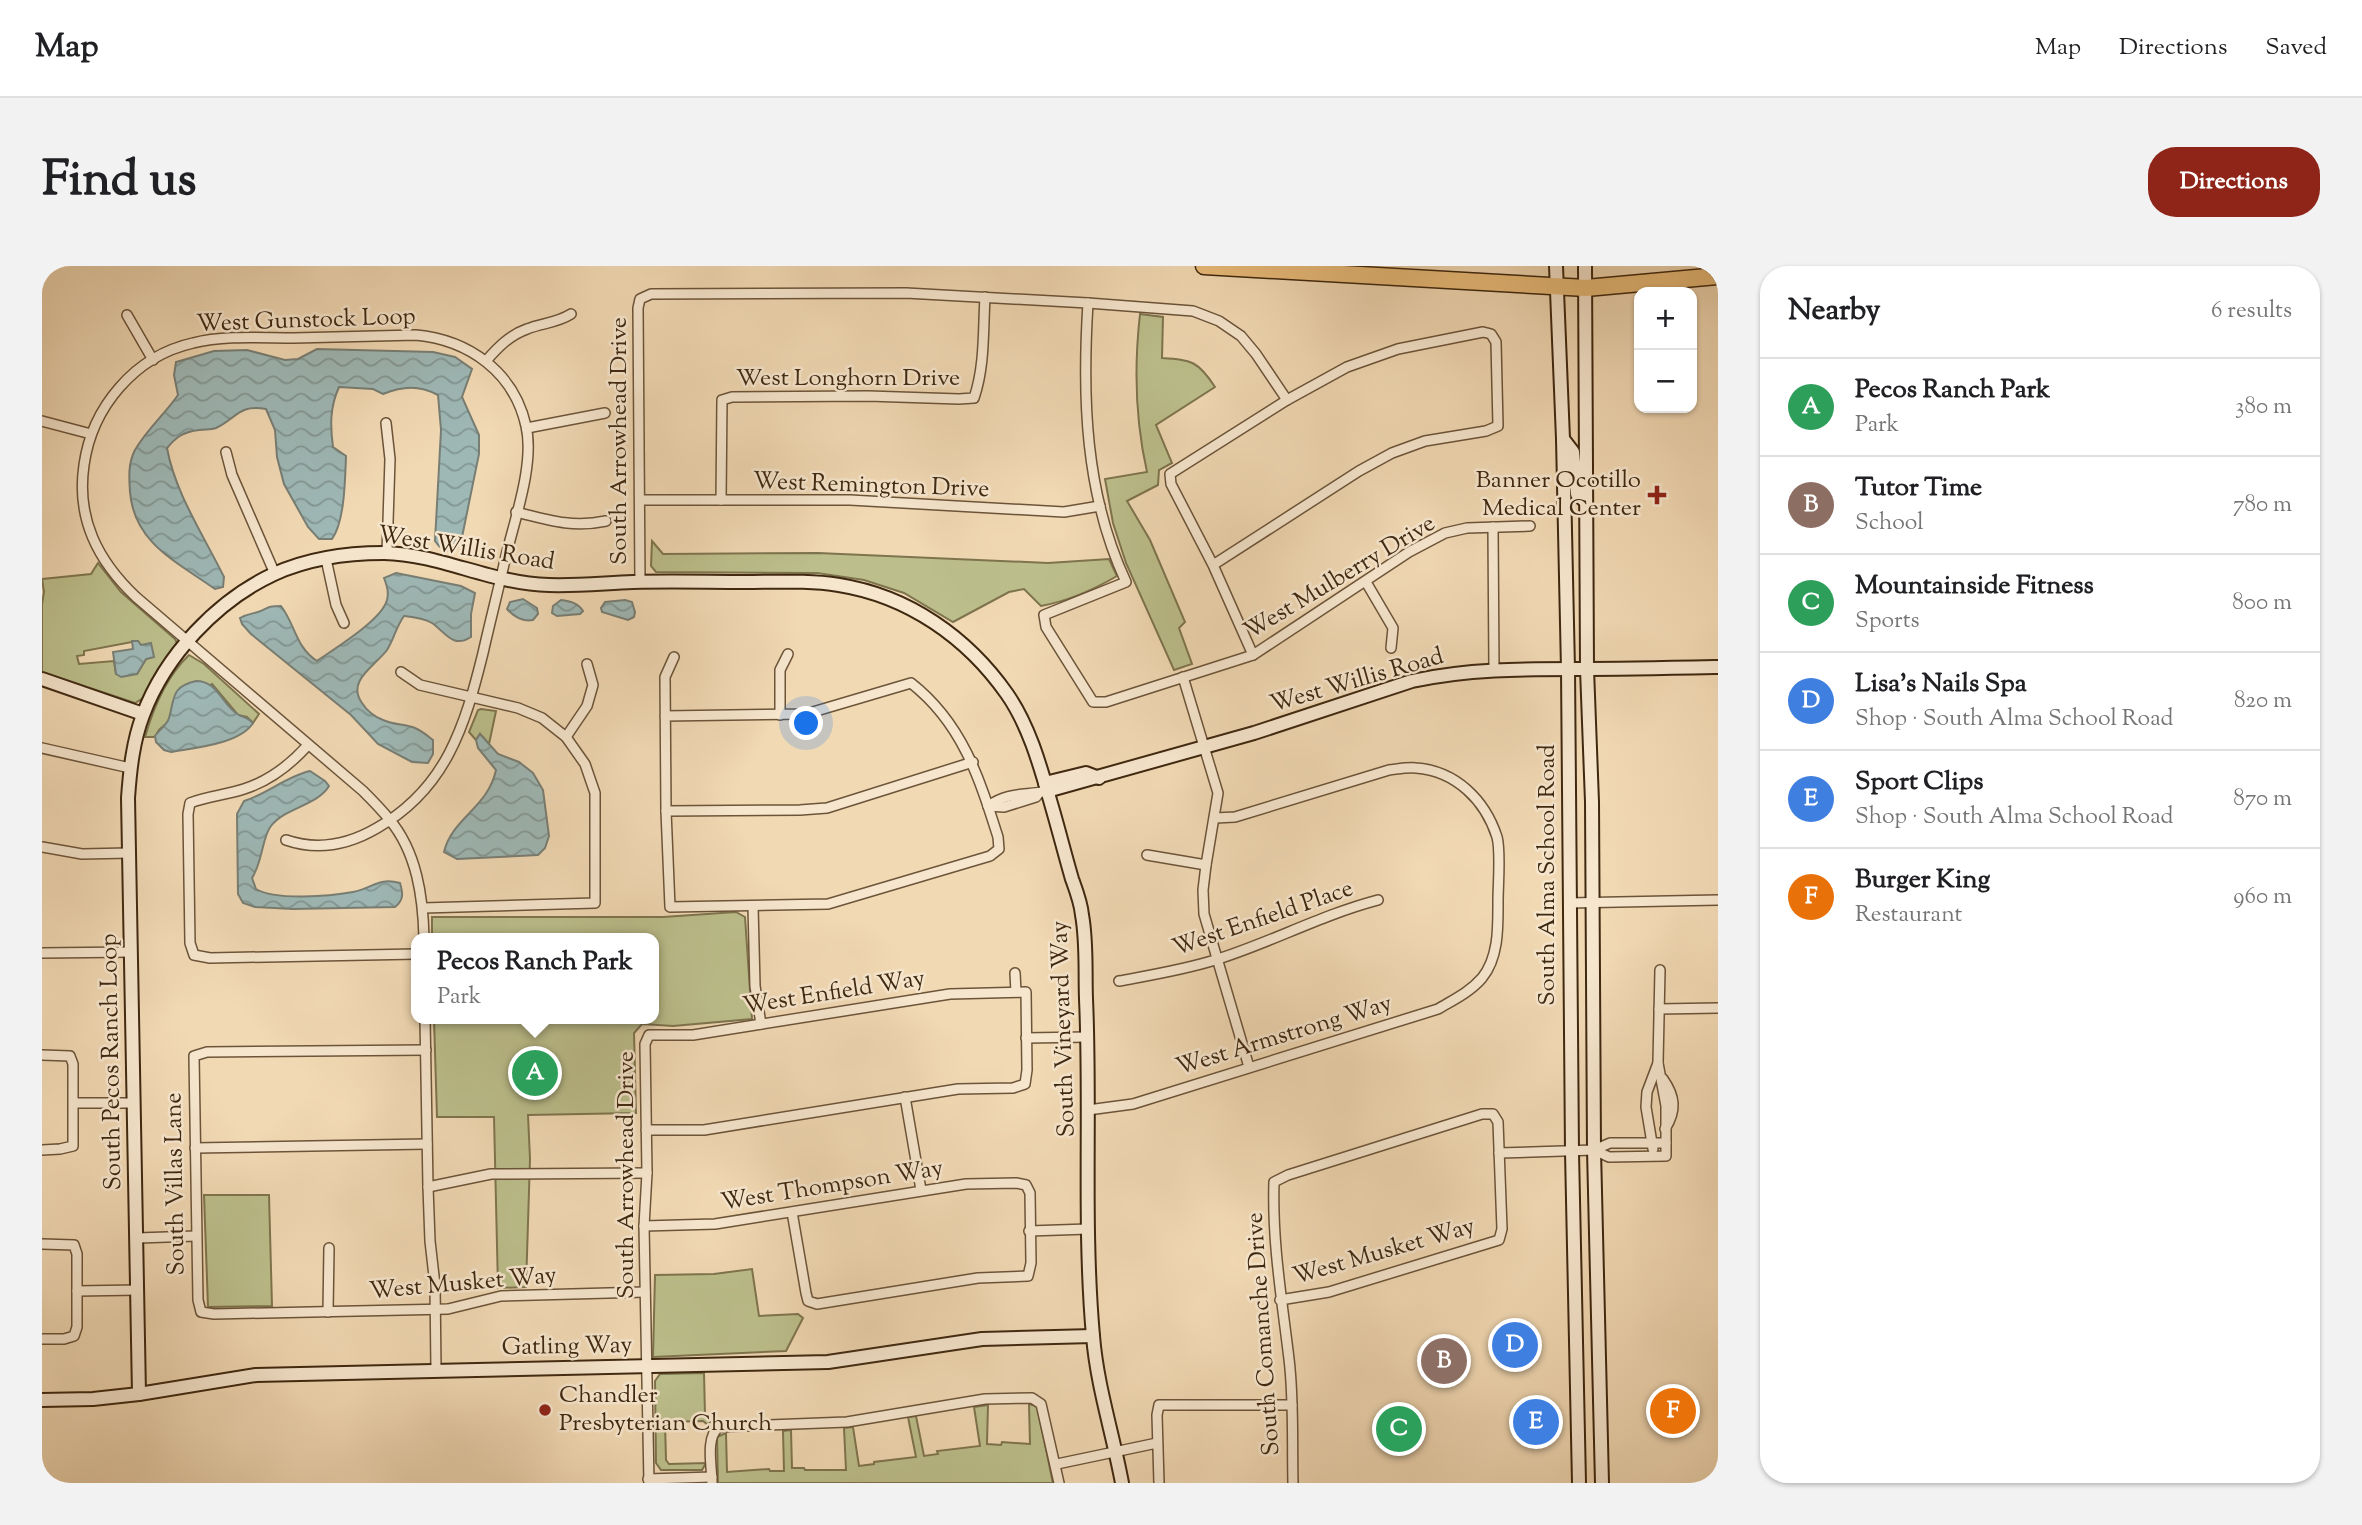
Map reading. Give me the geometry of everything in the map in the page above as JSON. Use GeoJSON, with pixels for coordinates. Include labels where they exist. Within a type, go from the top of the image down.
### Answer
{"type":"FeatureCollection","features":[{"type":"Feature","properties":{"kind":"highway"},"geometry":{"type":"LineString","coordinates":[[1203,266],[1399,277],[1718,276]]}},
{"type":"Feature","properties":{"kind":"street","name":"South Alma School Road"},"geometry":{"type":"LineString","coordinates":[[1556,275],[1563,439],[1579,1483]]}},
{"type":"Feature","properties":{"kind":"street","name":"South Alma School Road"},"geometry":{"type":"LineString","coordinates":[[1585,275],[1587,669],[1602,1483]]}},
{"type":"Feature","properties":{"kind":"street"},"geometry":{"type":"LineString","coordinates":[[1399,277],[1421,283],[1539,290],[1548,298],[1558,330]]}},
{"type":"Feature","properties":{"kind":"street","name":"South Arrowhead Drive"},"geometry":{"type":"LineString","coordinates":[[640,582],[640,299],[651,294],[864,292],[985,297]]}},
{"type":"Feature","properties":{"kind":"street"},"geometry":{"type":"LineString","coordinates":[[985,297],[1193,311],[1219,321],[1241,336],[1287,400]]}},
{"type":"Feature","properties":{"kind":"street","name":"West Longhorn Drive"},"geometry":{"type":"LineString","coordinates":[[721,500],[722,400],[732,397],[974,398],[982,356],[985,297]]}},
{"type":"Feature","properties":{"kind":"street"},"geometry":{"type":"LineString","coordinates":[[1088,303],[1086,417],[1100,506]]}},
{"type":"Feature","properties":{"kind":"street"},"geometry":{"type":"LineString","coordinates":[[486,361],[499,346],[514,335],[529,328],[560,321],[571,314]]}},
{"type":"Feature","properties":{"kind":"street"},"geometry":{"type":"LineString","coordinates":[[127,315],[153,360]]}},
{"type":"Feature","properties":{"kind":"street"},"geometry":{"type":"LineString","coordinates":[[1213,565],[1359,471],[1392,453],[1425,441],[1486,431],[1498,426],[1496,342],[1491,334],[1483,332],[1398,349],[1347,367],[1287,400],[1170,474],[1171,484],[1213,565],[1254,654]]}},
{"type":"Feature","properties":{"kind":"street","name":"West Gunstock Loop"},"geometry":{"type":"LineString","coordinates":[[286,840],[304,846],[332,845],[360,838],[391,820],[423,791],[442,767],[460,735],[472,698],[528,470],[527,428],[513,391],[486,361],[461,346],[436,337],[416,335],[216,339],[179,347],[132,374],[100,413],[86,449],[82,485],[83,502],[97,550],[114,575],[363,791],[391,820],[419,881],[424,933]]}},
{"type":"Feature","properties":{"kind":"street"},"geometry":{"type":"LineString","coordinates":[[527,428],[605,413]]}},
{"type":"Feature","properties":{"kind":"street"},"geometry":{"type":"LineString","coordinates":[[42,421],[91,434]]}},
{"type":"Feature","properties":{"kind":"street"},"geometry":{"type":"LineString","coordinates":[[386,423],[390,459],[387,553]]}},
{"type":"Feature","properties":{"kind":"street"},"geometry":{"type":"LineString","coordinates":[[1563,439],[1573,452],[1576,490],[1585,501]]}},
{"type":"Feature","properties":{"kind":"street"},"geometry":{"type":"LineString","coordinates":[[226,452],[275,574]]}},
{"type":"Feature","properties":{"kind":"street","name":"West Remington Drive"},"geometry":{"type":"LineString","coordinates":[[640,500],[850,500],[1064,512],[1100,506]]}},
{"type":"Feature","properties":{"kind":"street","name":"West Mulberry Drive"},"geometry":{"type":"LineString","coordinates":[[1100,506],[1113,551],[1126,582],[1044,615],[1046,627],[1093,702],[1106,702],[1254,654],[1409,552],[1445,533],[1467,528],[1530,526]]}},
{"type":"Feature","properties":{"kind":"street"},"geometry":{"type":"LineString","coordinates":[[516,512],[565,524],[606,521]]}},
{"type":"Feature","properties":{"kind":"street"},"geometry":{"type":"LineString","coordinates":[[1493,527],[1494,671]]}},
{"type":"Feature","properties":{"kind":"street","name":"West Willis Road"},"geometry":{"type":"LineString","coordinates":[[138,730],[143,714],[167,670],[188,640],[230,601],[275,574],[326,559],[387,553],[416,557],[501,579],[550,585],[640,582]]}},
{"type":"Feature","properties":{"kind":"street"},"geometry":{"type":"LineString","coordinates":[[326,559],[336,604],[344,623]]}},
{"type":"Feature","properties":{"kind":"street","name":"South Vineyard Way"},"geometry":{"type":"LineString","coordinates":[[640,582],[807,582],[868,591],[894,600],[948,632],[982,662],[1010,698],[1029,737],[1083,915],[1088,1037],[1088,1229],[1093,1336],[1100,1389],[1122,1483]]}},
{"type":"Feature","properties":{"kind":"street"},"geometry":{"type":"LineString","coordinates":[[1366,582],[1393,628],[1391,648]]}},
{"type":"Feature","properties":{"kind":"street"},"geometry":{"type":"LineString","coordinates":[[780,715],[780,670],[788,654]]}},
{"type":"Feature","properties":{"kind":"street"},"geometry":{"type":"LineString","coordinates":[[665,716],[806,714],[911,682],[950,723],[973,762],[998,837],[999,849],[990,856],[828,904],[670,907],[665,716],[666,677],[674,657]]}},
{"type":"Feature","properties":{"kind":"street"},"geometry":{"type":"LineString","coordinates":[[566,737],[587,706],[593,685],[587,664]]}},
{"type":"Feature","properties":{"kind":"street","name":"West Willis Road"},"geometry":{"type":"LineString","coordinates":[[988,806],[1004,807],[1036,797],[1044,789],[1086,773],[1099,778],[1292,721],[1412,681],[1456,672],[1718,667]]}},
{"type":"Feature","properties":{"kind":"street"},"geometry":{"type":"LineString","coordinates":[[401,673],[420,685],[518,708],[542,718],[566,737],[585,764],[595,793],[595,903],[423,908]]}},
{"type":"Feature","properties":{"kind":"street"},"geometry":{"type":"LineString","coordinates":[[1183,677],[1218,793],[1203,890],[1204,914],[1249,1067]]}},
{"type":"Feature","properties":{"kind":"street"},"geometry":{"type":"LineString","coordinates":[[42,679],[143,714]]}},
{"type":"Feature","properties":{"kind":"street","name":"South Pecos Ranch Loop"},"geometry":{"type":"LineString","coordinates":[[138,730],[130,768],[129,853],[139,1394]]}},
{"type":"Feature","properties":{"kind":"street"},"geometry":{"type":"LineString","coordinates":[[308,744],[292,762],[247,789],[190,803],[190,943],[194,956],[210,958],[411,954]]}},
{"type":"Feature","properties":{"kind":"street"},"geometry":{"type":"LineString","coordinates":[[42,748],[130,768]]}},
{"type":"Feature","properties":{"kind":"street"},"geometry":{"type":"LineString","coordinates":[[666,811],[827,808],[973,762]]}},
{"type":"Feature","properties":{"kind":"street","name":"West Armstrong Way"},"geometry":{"type":"LineString","coordinates":[[1088,1110],[1133,1104],[1438,1009],[1464,994],[1483,978],[1492,958],[1498,935],[1498,839],[1468,785],[1442,774],[1416,768],[1390,770],[1235,817],[1215,818]]}},
{"type":"Feature","properties":{"kind":"street"},"geometry":{"type":"LineString","coordinates":[[42,848],[82,853],[129,853]]}},
{"type":"Feature","properties":{"kind":"street"},"geometry":{"type":"LineString","coordinates":[[1147,855],[1206,865]]}},
{"type":"Feature","properties":{"kind":"street","name":"West Enfield Place"},"geometry":{"type":"LineString","coordinates":[[1119,981],[1216,960],[1324,916],[1378,900]]}},
{"type":"Feature","properties":{"kind":"street"},"geometry":{"type":"LineString","coordinates":[[1569,903],[1718,900]]}},
{"type":"Feature","properties":{"kind":"street"},"geometry":{"type":"LineString","coordinates":[[753,906],[755,986],[761,1024]]}},
{"type":"Feature","properties":{"kind":"street"},"geometry":{"type":"LineString","coordinates":[[42,953],[131,952]]}},
{"type":"Feature","properties":{"kind":"street"},"geometry":{"type":"LineString","coordinates":[[1594,1150],[1609,1157],[1666,1156],[1666,1106],[1658,1063],[1660,970]]}},
{"type":"Feature","properties":{"kind":"street"},"geometry":{"type":"LineString","coordinates":[[646,1130],[704,1130],[958,1089],[1013,1088],[1025,1084],[1026,1038],[1016,973]]}},
{"type":"Feature","properties":{"kind":"street","name":"West Enfield Way"},"geometry":{"type":"LineString","coordinates":[[649,1035],[693,1035],[950,994],[1021,992]]}},
{"type":"Feature","properties":{"kind":"street"},"geometry":{"type":"LineString","coordinates":[[1659,1009],[1718,1008]]}},
{"type":"Feature","properties":{"kind":"street"},"geometry":{"type":"LineString","coordinates":[[425,1024],[428,1186],[436,1370]]}},
{"type":"Feature","properties":{"kind":"street","name":"South Arrowhead Drive"},"geometry":{"type":"LineString","coordinates":[[649,1035],[645,1044],[647,1173],[644,1226],[649,1481]]}},
{"type":"Feature","properties":{"kind":"street"},"geometry":{"type":"LineString","coordinates":[[1026,1038],[1088,1037]]}},
{"type":"Feature","properties":{"kind":"street","name":"South Villas Lane"},"geometry":{"type":"LineString","coordinates":[[201,1312],[198,1300],[196,1236],[194,1056],[207,1052],[426,1050]]}},
{"type":"Feature","properties":{"kind":"street"},"geometry":{"type":"LineString","coordinates":[[42,1055],[69,1055],[73,1064],[74,1103],[73,1146],[42,1150]]}},
{"type":"Feature","properties":{"kind":"street"},"geometry":{"type":"LineString","coordinates":[[1653,1156],[1646,1107],[1647,1092],[1658,1063]]}},
{"type":"Feature","properties":{"kind":"street"},"geometry":{"type":"LineString","coordinates":[[905,1097],[921,1190]]}},
{"type":"Feature","properties":{"kind":"street"},"geometry":{"type":"LineString","coordinates":[[74,1103],[133,1103]]}},
{"type":"Feature","properties":{"kind":"street","name":"South Comanche Drive"},"geometry":{"type":"LineString","coordinates":[[1293,1483],[1292,1405],[1276,1256],[1274,1182],[1288,1175],[1469,1118],[1493,1114],[1498,1122],[1499,1153]]}},
{"type":"Feature","properties":{"kind":"street"},"geometry":{"type":"LineString","coordinates":[[1499,1153],[1572,1152],[1594,1150],[1610,1143],[1666,1143]]}},
{"type":"Feature","properties":{"kind":"street"},"geometry":{"type":"LineString","coordinates":[[195,1148],[427,1144]]}},
{"type":"Feature","properties":{"kind":"street","name":"West Musket Way"},"geometry":{"type":"LineString","coordinates":[[1280,1300],[1329,1292],[1499,1240],[1502,1229],[1499,1153]]}},
{"type":"Feature","properties":{"kind":"street"},"geometry":{"type":"LineString","coordinates":[[428,1186],[491,1174],[647,1173]]}},
{"type":"Feature","properties":{"kind":"street","name":"West Thompson Way"},"geometry":{"type":"LineString","coordinates":[[644,1226],[715,1224],[921,1190],[966,1184],[1016,1183],[1026,1185],[1030,1193],[1029,1231]]}},
{"type":"Feature","properties":{"kind":"street"},"geometry":{"type":"LineString","coordinates":[[792,1212],[808,1301],[817,1304],[978,1278],[1028,1276],[1031,1263],[1029,1231],[1088,1229]]}},
{"type":"Feature","properties":{"kind":"street"},"geometry":{"type":"LineString","coordinates":[[138,1238],[196,1236]]}},
{"type":"Feature","properties":{"kind":"street"},"geometry":{"type":"LineString","coordinates":[[42,1244],[74,1245],[77,1254],[78,1327],[74,1336],[42,1339]]}},
{"type":"Feature","properties":{"kind":"street"},"geometry":{"type":"LineString","coordinates":[[328,1312],[329,1248]]}},
{"type":"Feature","properties":{"kind":"street"},"geometry":{"type":"LineString","coordinates":[[77,1291],[138,1290]]}},
{"type":"Feature","properties":{"kind":"street","name":"West Musket Way"},"geometry":{"type":"LineString","coordinates":[[201,1312],[214,1314],[434,1310],[501,1296],[645,1292]]}},
{"type":"Feature","properties":{"kind":"street","name":"Gatling Way"},"geometry":{"type":"LineString","coordinates":[[42,1400],[93,1399],[139,1394],[256,1375],[828,1362],[982,1339],[1093,1336]]}},
{"type":"Feature","properties":{"kind":"street"},"geometry":{"type":"LineString","coordinates":[[649,1481],[712,1480],[711,1439],[719,1427],[847,1422],[985,1399],[1037,1399],[1041,1404],[1057,1464],[1059,1483]]}},
{"type":"Feature","properties":{"kind":"street"},"geometry":{"type":"LineString","coordinates":[[1160,1483],[1157,1443],[1159,1405],[1292,1405]]}},
{"type":"Feature","properties":{"kind":"street"},"geometry":{"type":"LineString","coordinates":[[1057,1464],[1157,1443]]}},
{"type":"Feature","properties":{"kind":"green space"},"geometry":{"type":"Polygon","coordinates":[[[1140,314],[1163,317],[1162,358],[1193,363],[1215,387],[1156,425],[1172,463],[1159,470],[1158,485],[1127,501],[1150,540],[1185,622],[1179,628],[1192,664],[1174,670],[1126,563],[1113,523],[1105,479],[1147,472],[1137,393],[1140,314]]]}},
{"type":"Feature","properties":{"kind":"green space"},"geometry":{"type":"Polygon","coordinates":[[[652,541],[663,554],[818,553],[1048,563],[1109,559],[1117,576],[1080,594],[1041,606],[1024,589],[1009,592],[953,622],[904,593],[864,580],[817,573],[656,572],[651,566],[652,541]]]}},
{"type":"Feature","properties":{"kind":"green space"},"geometry":{"type":"Polygon","coordinates":[[[98,563],[121,592],[177,643],[157,672],[145,697],[135,703],[42,672],[42,579],[91,574],[98,563]],[[137,641],[84,651],[84,655],[77,656],[79,664],[114,661],[116,674],[137,674],[146,659],[153,657],[137,641]]]}},
{"type":"Feature","properties":{"kind":"green space"},"geometry":{"type":"Polygon","coordinates":[[[189,655],[204,664],[259,714],[253,723],[247,717],[238,715],[212,684],[159,730],[155,737],[145,737],[162,693],[189,655]]]}},
{"type":"Feature","properties":{"kind":"green space"},"geometry":{"type":"Polygon","coordinates":[[[478,710],[496,711],[489,744],[480,734],[476,740],[469,732],[478,710]]]}},
{"type":"Feature","properties":{"kind":"green space"},"geometry":{"type":"Polygon","coordinates":[[[736,912],[745,917],[752,1019],[673,1026],[642,1024],[659,1024],[659,933],[432,933],[432,917],[663,917],[736,912]]]}},
{"type":"Feature","properties":{"kind":"green space"},"geometry":{"type":"Polygon","coordinates":[[[434,1024],[642,1024],[634,1033],[636,1113],[528,1115],[530,1159],[526,1287],[498,1288],[494,1117],[437,1117],[434,1024]]]}},
{"type":"Feature","properties":{"kind":"green space"},"geometry":{"type":"Polygon","coordinates":[[[204,1195],[269,1195],[272,1306],[208,1307],[204,1195]]]}},
{"type":"Feature","properties":{"kind":"green space"},"geometry":{"type":"Polygon","coordinates":[[[752,1269],[759,1316],[798,1314],[803,1318],[786,1351],[653,1357],[655,1275],[714,1274],[752,1269]]]}},
{"type":"Feature","properties":{"kind":"green space"},"geometry":{"type":"Polygon","coordinates":[[[704,1373],[705,1415],[711,1421],[708,1425],[703,1421],[665,1422],[666,1460],[669,1464],[706,1463],[702,1470],[661,1470],[656,1463],[655,1381],[660,1374],[704,1373]]]}},
{"type":"Feature","properties":{"kind":"green space"},"geometry":{"type":"Polygon","coordinates":[[[1029,1404],[1037,1406],[1053,1483],[718,1483],[717,1437],[726,1433],[727,1472],[769,1469],[784,1471],[783,1431],[791,1430],[792,1468],[846,1470],[844,1428],[853,1427],[859,1466],[916,1457],[908,1417],[916,1416],[924,1456],[938,1454],[937,1451],[980,1446],[974,1407],[988,1405],[987,1444],[1030,1444],[1029,1404]]]}},
{"type":"Feature","properties":{"kind":"water"},"geometry":{"type":"Polygon","coordinates":[[[317,349],[433,352],[455,357],[472,369],[462,397],[479,435],[479,454],[461,542],[456,549],[446,551],[435,541],[441,430],[438,395],[418,388],[397,389],[383,394],[373,389],[339,387],[332,409],[331,431],[333,447],[346,456],[342,511],[332,539],[319,539],[308,527],[284,484],[277,457],[275,430],[266,409],[244,410],[216,428],[181,435],[167,448],[183,498],[224,577],[223,587],[215,589],[160,550],[140,525],[133,510],[130,492],[131,460],[135,450],[178,395],[174,375],[176,362],[214,351],[247,350],[285,360],[298,359],[317,349]]]}},
{"type":"Feature","properties":{"kind":"water"},"geometry":{"type":"Polygon","coordinates":[[[396,573],[461,586],[475,593],[471,637],[454,640],[429,621],[404,616],[387,650],[364,674],[357,688],[362,703],[374,715],[387,722],[415,728],[433,740],[433,754],[428,763],[412,762],[378,744],[351,715],[251,634],[240,618],[270,607],[281,606],[300,643],[317,661],[356,634],[376,616],[387,600],[384,578],[396,573]]]}},
{"type":"Feature","properties":{"kind":"water"},"geometry":{"type":"Polygon","coordinates":[[[523,599],[537,608],[538,614],[533,620],[518,618],[507,609],[510,602],[523,599]]]}},
{"type":"Feature","properties":{"kind":"water"},"geometry":{"type":"Polygon","coordinates":[[[561,600],[574,603],[583,611],[580,614],[557,616],[552,613],[553,606],[561,600]]]}},
{"type":"Feature","properties":{"kind":"water"},"geometry":{"type":"Polygon","coordinates":[[[605,602],[632,602],[634,617],[628,620],[602,612],[601,608],[605,602]]]}},
{"type":"Feature","properties":{"kind":"water"},"geometry":{"type":"Polygon","coordinates":[[[132,641],[138,641],[141,645],[151,643],[154,657],[146,659],[137,674],[121,677],[116,674],[113,652],[133,649],[132,641]]]}},
{"type":"Feature","properties":{"kind":"water"},"geometry":{"type":"Polygon","coordinates":[[[196,681],[210,685],[233,711],[253,723],[238,736],[204,747],[171,752],[164,750],[156,742],[155,736],[168,721],[175,694],[182,686],[196,681]]]}},
{"type":"Feature","properties":{"kind":"water"},"geometry":{"type":"Polygon","coordinates":[[[480,734],[498,754],[519,762],[533,773],[543,790],[549,836],[545,848],[538,855],[457,859],[444,852],[454,830],[486,794],[496,770],[478,748],[476,740],[480,734]]]}},
{"type":"Feature","properties":{"kind":"water"},"geometry":{"type":"Polygon","coordinates":[[[310,771],[329,786],[317,798],[285,815],[271,826],[252,878],[256,889],[276,895],[318,896],[353,892],[387,881],[400,883],[401,899],[395,907],[293,909],[255,907],[243,903],[238,894],[237,814],[244,801],[310,771]]]}},
{"type":"Feature","properties":{"kind":"place","name":"Banner Ocotillo Medical Center"},"geometry":{"type":"Point","coordinates":[1657,495]}},
{"type":"Feature","properties":{"kind":"place","name":"Pecos Ranch Park"},"geometry":{"type":"Point","coordinates":[535,1073]}},
{"type":"Feature","properties":{"kind":"place","name":"Lisa's Nails Spa"},"geometry":{"type":"Point","coordinates":[1515,1345]}},
{"type":"Feature","properties":{"kind":"place","name":"Tutor Time"},"geometry":{"type":"Point","coordinates":[1444,1361]}},
{"type":"Feature","properties":{"kind":"place","name":"Chandler Presbyterian Church"},"geometry":{"type":"Point","coordinates":[545,1410]}},
{"type":"Feature","properties":{"kind":"place","name":"Burger King"},"geometry":{"type":"Point","coordinates":[1673,1411]}},
{"type":"Feature","properties":{"kind":"place","name":"Sport Clips"},"geometry":{"type":"Point","coordinates":[1536,1422]}},
{"type":"Feature","properties":{"kind":"place","name":"Mountainside Fitness"},"geometry":{"type":"Point","coordinates":[1399,1429]}}]}
